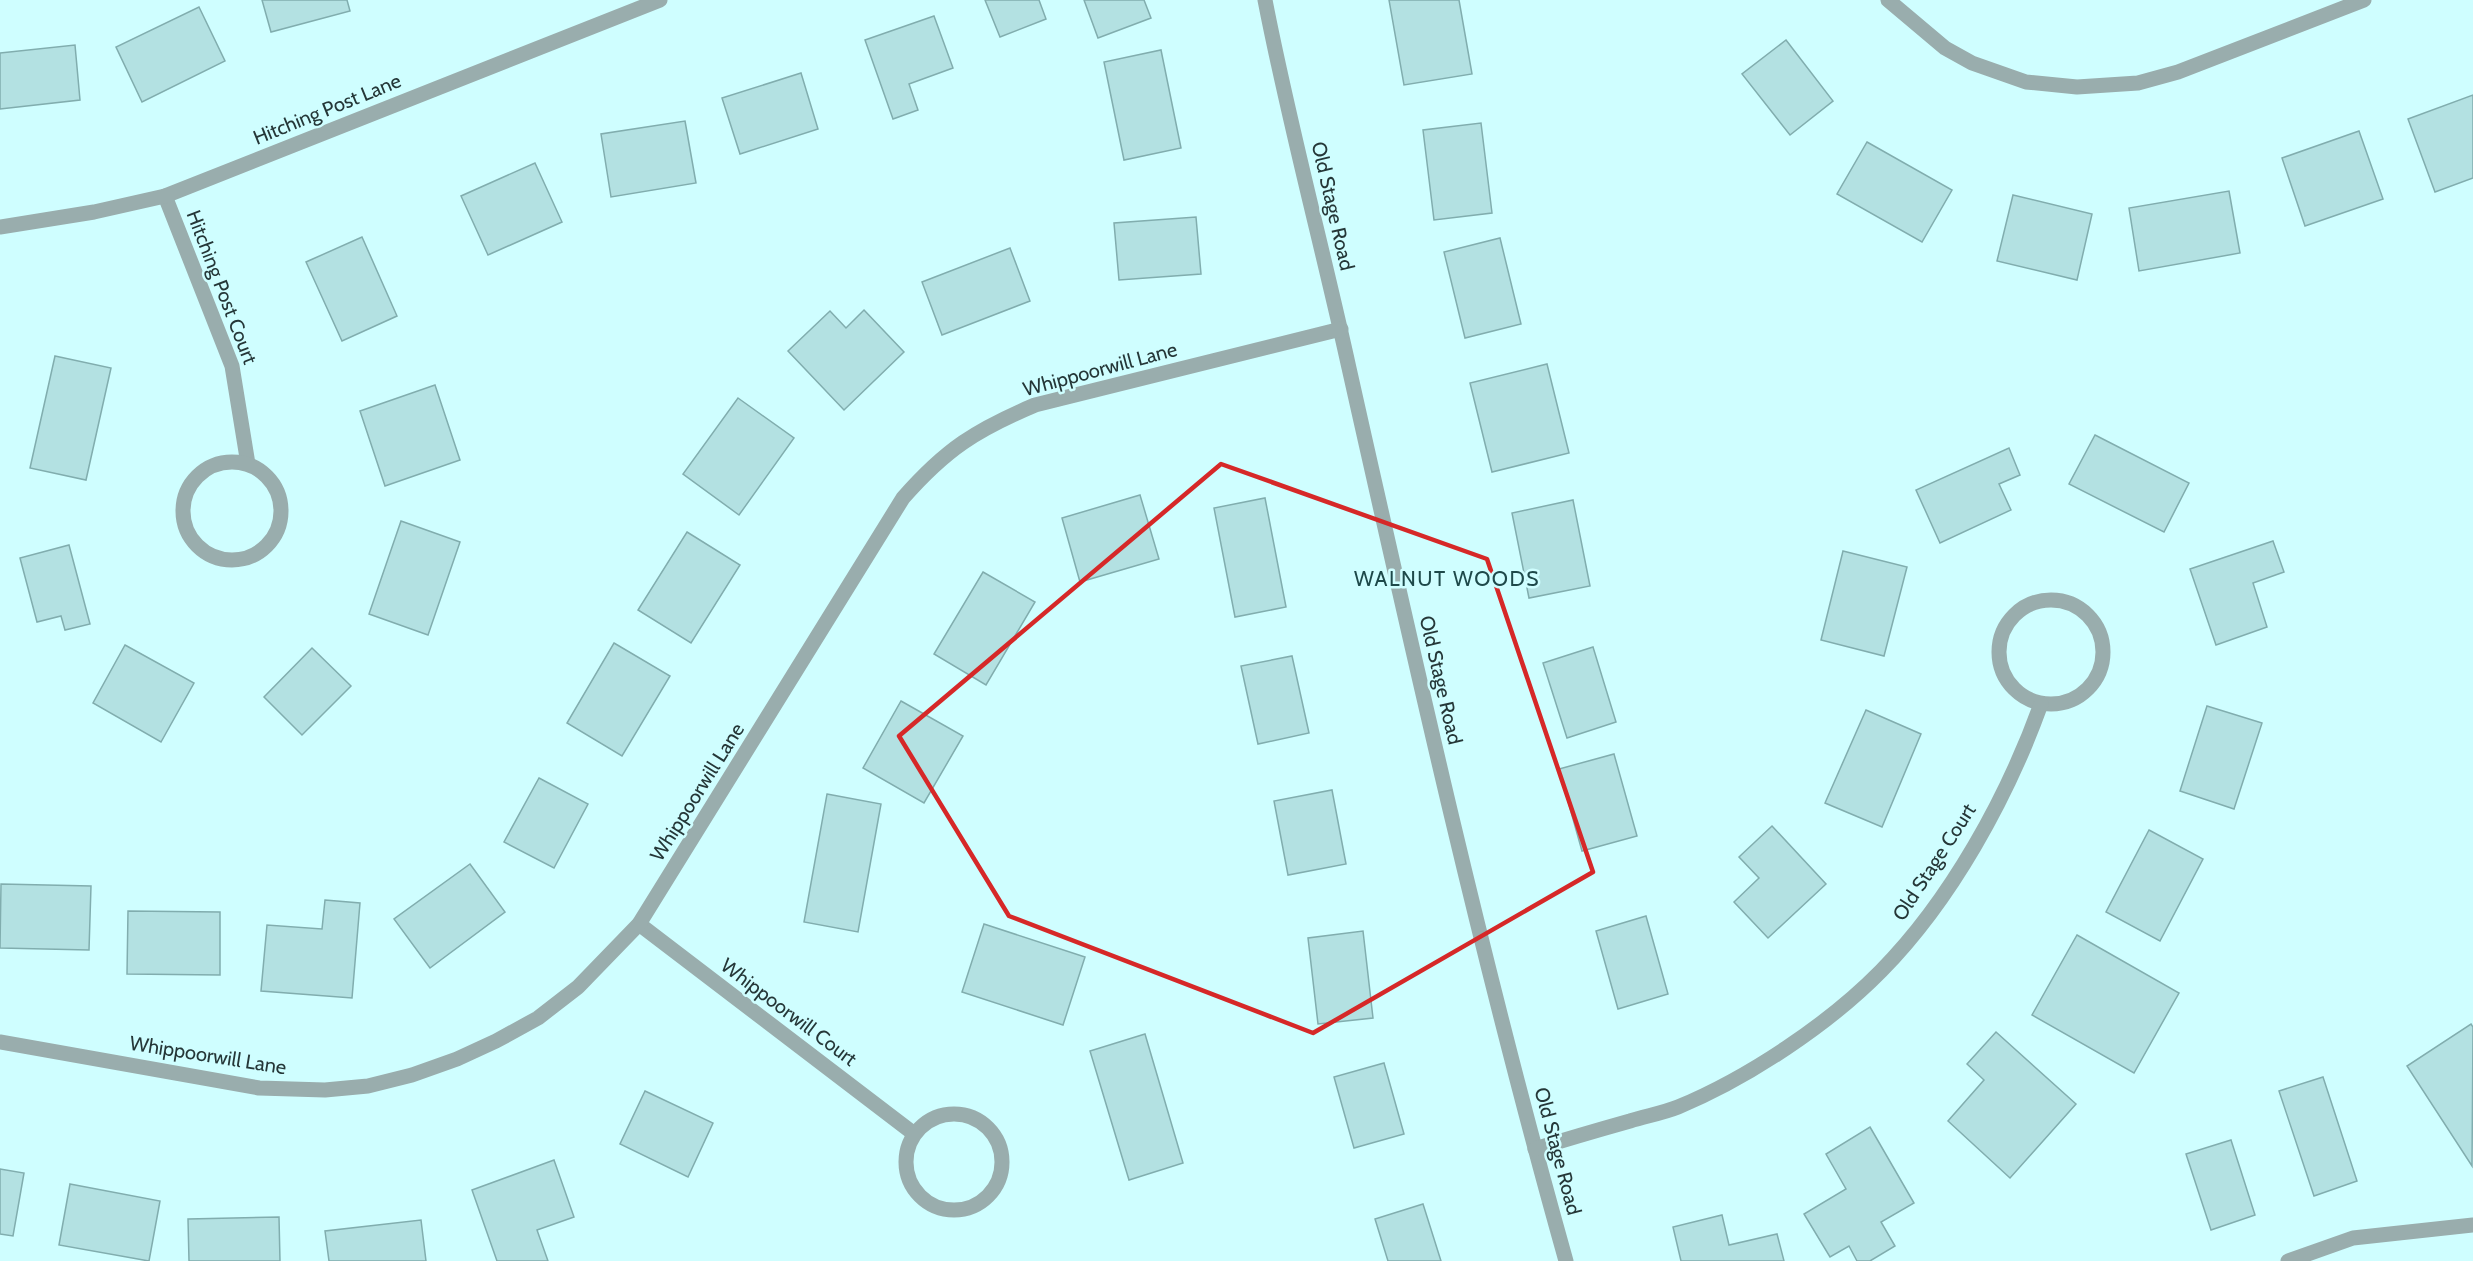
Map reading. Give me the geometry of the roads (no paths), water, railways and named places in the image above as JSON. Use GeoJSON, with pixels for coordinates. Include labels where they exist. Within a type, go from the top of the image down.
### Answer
{"type":"FeatureCollection","features":[{"type":"Feature","properties":{"kind":"street","name":"Hitching Post Lane"},"geometry":{"type":"LineString","coordinates":[[0,227],[94,212],[165,196],[660,0]]}},
{"type":"Feature","properties":{"kind":"street","name":"Old Stage Road"},"geometry":{"type":"LineString","coordinates":[[1265,0],[1279,72],[1341,329],[1432,741],[1534,1149],[1566,1261]]}},
{"type":"Feature","properties":{"kind":"street"},"geometry":{"type":"LineString","coordinates":[[1888,0],[1945,48],[1972,63],[2026,82],[2077,87],[2138,83],[2178,72],[2364,0]]}},
{"type":"Feature","properties":{"kind":"street","name":"Hitching Post Court"},"geometry":{"type":"LineString","coordinates":[[165,196],[232,366],[248,464]]}},
{"type":"Feature","properties":{"kind":"street","name":"Whippoorwill Lane"},"geometry":{"type":"LineString","coordinates":[[0,1042],[259,1088],[325,1090],[368,1086],[412,1075],[457,1059],[496,1041],[538,1018],[578,987],[639,924],[903,498],[927,470],[955,446],[994,423],[1035,405],[1341,329]]}},
{"type":"Feature","properties":{"kind":"street"},"geometry":{"type":"LineString","coordinates":[[231,462],[248,464],[262,472],[274,485],[280,501],[280,519],[274,535],[264,548],[249,557],[232,560],[215,557],[200,549],[189,536],[183,520],[183,503],[188,487],[200,474],[214,465],[231,462]]}},
{"type":"Feature","properties":{"kind":"street"},"geometry":{"type":"LineString","coordinates":[[2037,600],[2061,600],[2082,609],[2097,626],[2104,649],[2100,672],[2086,692],[2065,703],[2041,704],[2020,694],[2004,677],[1998,654],[2002,631],[2016,612],[2037,600]]}},
{"type":"Feature","properties":{"kind":"street","name":"Old Stage Court"},"geometry":{"type":"LineString","coordinates":[[1534,1149],[1677,1107],[1748,1073],[1820,1023],[1881,971],[1930,913],[1980,836],[2028,741],[2041,704]]}},
{"type":"Feature","properties":{"kind":"street","name":"Whippoorwill Court"},"geometry":{"type":"LineString","coordinates":[[639,924],[914,1133]]}},
{"type":"Feature","properties":{"kind":"street"},"geometry":{"type":"LineString","coordinates":[[958,1113],[974,1118],[988,1127],[998,1141],[1002,1158],[1001,1175],[993,1190],[981,1202],[966,1209],[949,1210],[933,1206],[919,1196],[909,1182],[905,1166],[914,1133],[926,1121],[941,1114],[958,1113]]}},
{"type":"Feature","properties":{"kind":"street"},"geometry":{"type":"LineString","coordinates":[[2288,1261],[2352,1238],[2473,1225]]}},
{"type":"Feature","properties":{"kind":"district","name":"WALNUT WOODS"},"geometry":{"type":"Point","coordinates":[1447,579]}}]}
